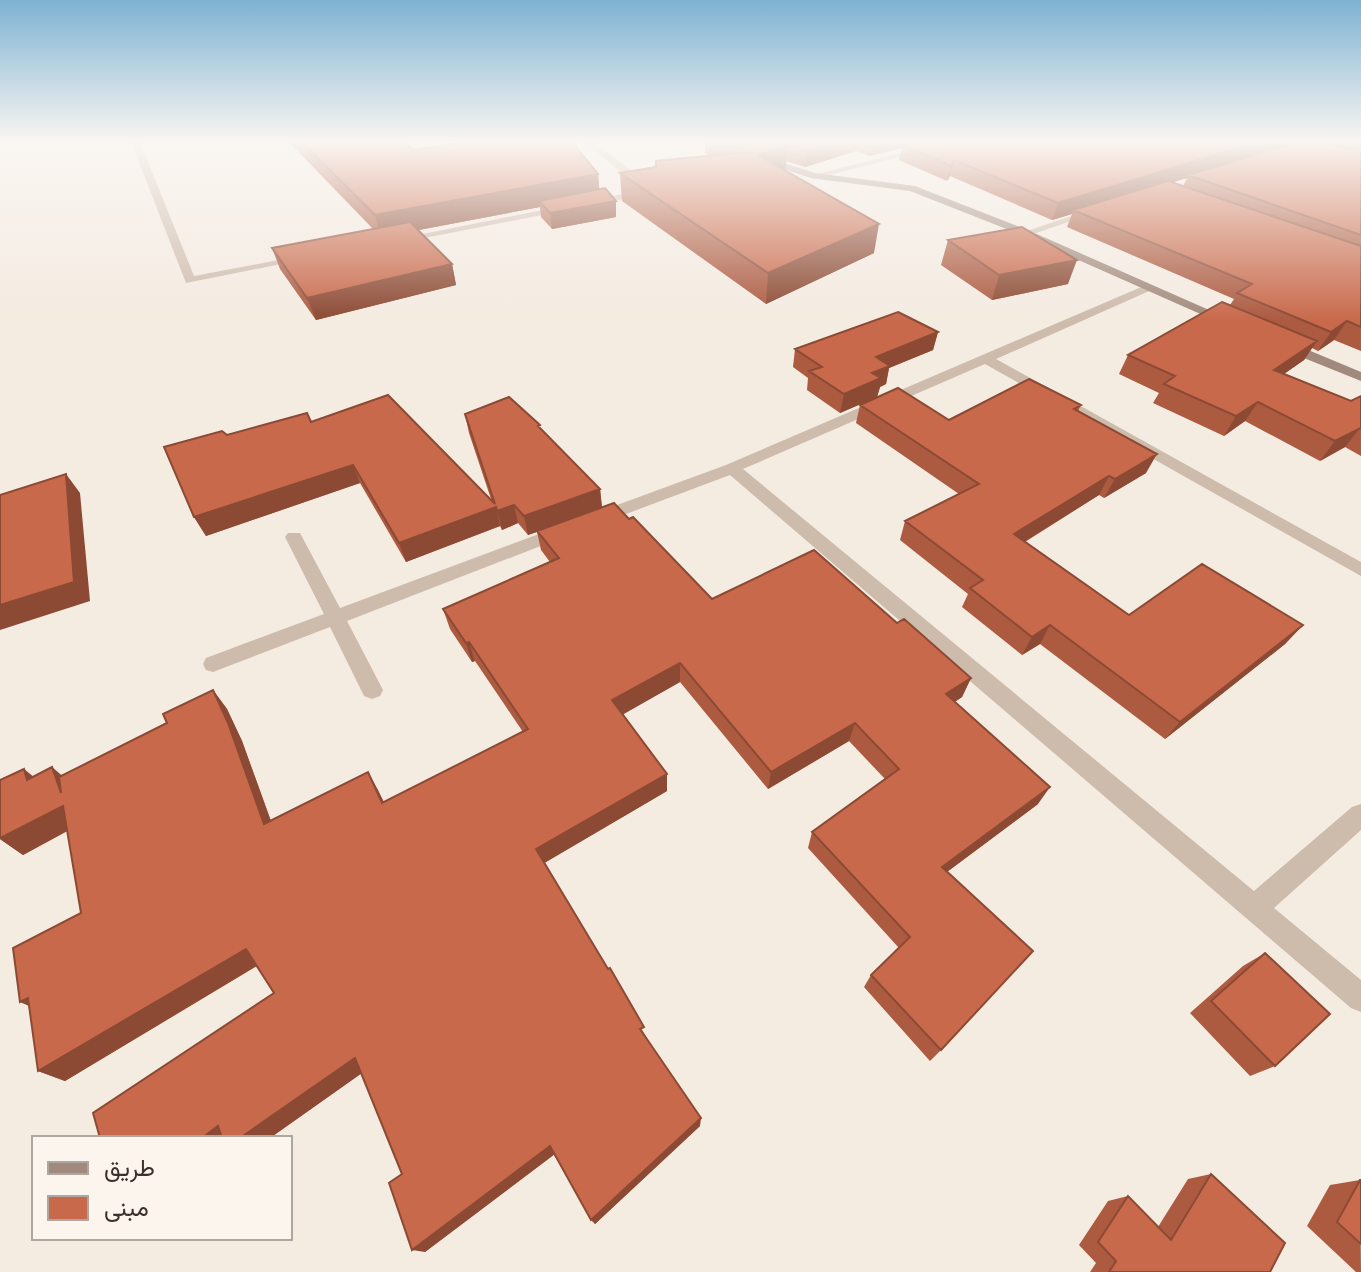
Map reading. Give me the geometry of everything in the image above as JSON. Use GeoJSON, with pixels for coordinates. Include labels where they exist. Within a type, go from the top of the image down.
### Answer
{"type":"FeatureCollection","features":[{"type":"Feature","properties":{"kind":"street"},"geometry":{"type":"LineString","coordinates":[[159,201],[190,280],[313,256]]}},
{"type":"Feature","properties":{"kind":"street"},"geometry":{"type":"LineString","coordinates":[[390,242],[598,201]]}},
{"type":"Feature","properties":{"kind":"street"},"geometry":{"type":"LineString","coordinates":[[946,201],[1235,324]]}},
{"type":"Feature","properties":{"kind":"street"},"geometry":{"type":"LineString","coordinates":[[1026,233],[1101,210]]}},
{"type":"Feature","properties":{"kind":"street"},"geometry":{"type":"LineString","coordinates":[[213,664],[732,468],[1150,288]]}},
{"type":"Feature","properties":{"kind":"street"},"geometry":{"type":"LineString","coordinates":[[1277,342],[1361,377]]}},
{"type":"Feature","properties":{"kind":"street"},"geometry":{"type":"LineString","coordinates":[[986,359],[1361,570]]}},
{"type":"Feature","properties":{"kind":"street"},"geometry":{"type":"LineString","coordinates":[[732,468],[1361,998]]}},
{"type":"Feature","properties":{"kind":"street"},"geometry":{"type":"LineString","coordinates":[[294,537],[372,690]]}},
{"type":"Feature","properties":{"kind":"street"},"geometry":{"type":"LineString","coordinates":[[1254,908],[1361,815]]}},
{"type":"Feature","properties":{"kind":"building"},"geometry":{"type":"Polygon","coordinates":[[[361,201],[449,201],[375,215],[361,201]]]}},
{"type":"Feature","properties":{"kind":"building"},"geometry":{"type":"Polygon","coordinates":[[[539,201],[614,201],[550,213],[539,201]]]}},
{"type":"Feature","properties":{"kind":"building"},"geometry":{"type":"Polygon","coordinates":[[[662,201],[839,201],[879,224],[768,273],[662,201]]]}},
{"type":"Feature","properties":{"kind":"building"},"geometry":{"type":"Polygon","coordinates":[[[1101,201],[1228,201],[1361,246],[1361,327],[1347,321],[1331,332],[1237,293],[1252,284],[1073,210],[1101,201]]]}},
{"type":"Feature","properties":{"kind":"building"},"geometry":{"type":"Polygon","coordinates":[[[1264,201],[1361,201],[1361,235],[1264,201]]]}},
{"type":"Feature","properties":{"kind":"building"},"geometry":{"type":"Polygon","coordinates":[[[410,222],[452,264],[307,298],[272,248],[410,222]]]}},
{"type":"Feature","properties":{"kind":"building"},"geometry":{"type":"Polygon","coordinates":[[[1022,227],[1077,260],[999,275],[948,240],[1022,227]]]}},
{"type":"Feature","properties":{"kind":"building"},"geometry":{"type":"Polygon","coordinates":[[[1222,302],[1317,341],[1274,370],[1351,401],[1361,396],[1361,428],[1335,441],[1258,402],[1236,416],[1164,384],[1175,376],[1128,355],[1222,302]]]}},
{"type":"Feature","properties":{"kind":"building"},"geometry":{"type":"Polygon","coordinates":[[[898,312],[938,332],[876,357],[890,366],[872,373],[881,378],[844,394],[809,371],[822,367],[795,349],[898,312]]]}},
{"type":"Feature","properties":{"kind":"building"},"geometry":{"type":"Polygon","coordinates":[[[1029,379],[1081,405],[1074,409],[1157,454],[1115,479],[1109,476],[1014,534],[1129,615],[1202,564],[1303,625],[1180,722],[1050,625],[1032,637],[970,588],[983,580],[905,521],[979,484],[860,405],[898,388],[949,420],[1029,379]]]}},
{"type":"Feature","properties":{"kind":"building"},"geometry":{"type":"Polygon","coordinates":[[[388,395],[495,504],[465,414],[509,397],[600,489],[524,516],[514,505],[497,511],[496,507],[399,543],[353,465],[194,517],[164,447],[222,431],[227,435],[307,413],[311,422],[388,395]]]}},
{"type":"Feature","properties":{"kind":"building"},"geometry":{"type":"Polygon","coordinates":[[[66,474],[74,582],[0,605],[0,495],[66,474]]]}},
{"type":"Feature","properties":{"kind":"building"},"geometry":{"type":"Polygon","coordinates":[[[614,503],[629,519],[633,517],[712,599],[814,550],[897,623],[904,619],[971,678],[946,694],[1050,787],[942,867],[1033,951],[941,1050],[871,975],[910,937],[812,832],[899,769],[855,723],[771,772],[680,663],[612,700],[667,774],[536,849],[610,968],[644,1027],[640,1029],[701,1118],[591,1220],[550,1146],[412,1250],[389,1183],[402,1174],[355,1058],[243,1136],[221,1136],[218,1126],[205,1136],[99,1136],[93,1113],[274,993],[246,949],[38,1071],[28,998],[20,1002],[13,948],[81,913],[63,806],[0,838],[0,780],[24,769],[27,780],[52,767],[61,793],[59,777],[167,723],[163,714],[213,690],[264,824],[368,772],[382,803],[528,729],[443,609],[559,558],[537,531],[614,503]]]}},
{"type":"Feature","properties":{"kind":"building"},"geometry":{"type":"Polygon","coordinates":[[[1265,953],[1330,1014],[1275,1066],[1211,1001],[1265,953]]]}},
{"type":"Feature","properties":{"kind":"building"},"geometry":{"type":"Polygon","coordinates":[[[1211,1174],[1285,1243],[1270,1272],[1109,1272],[1116,1261],[1098,1242],[1128,1196],[1171,1240],[1211,1174]]]}},
{"type":"Feature","properties":{"kind":"building"},"geometry":{"type":"Polygon","coordinates":[[[1361,1180],[1361,1244],[1337,1222],[1361,1180]]]}}]}
